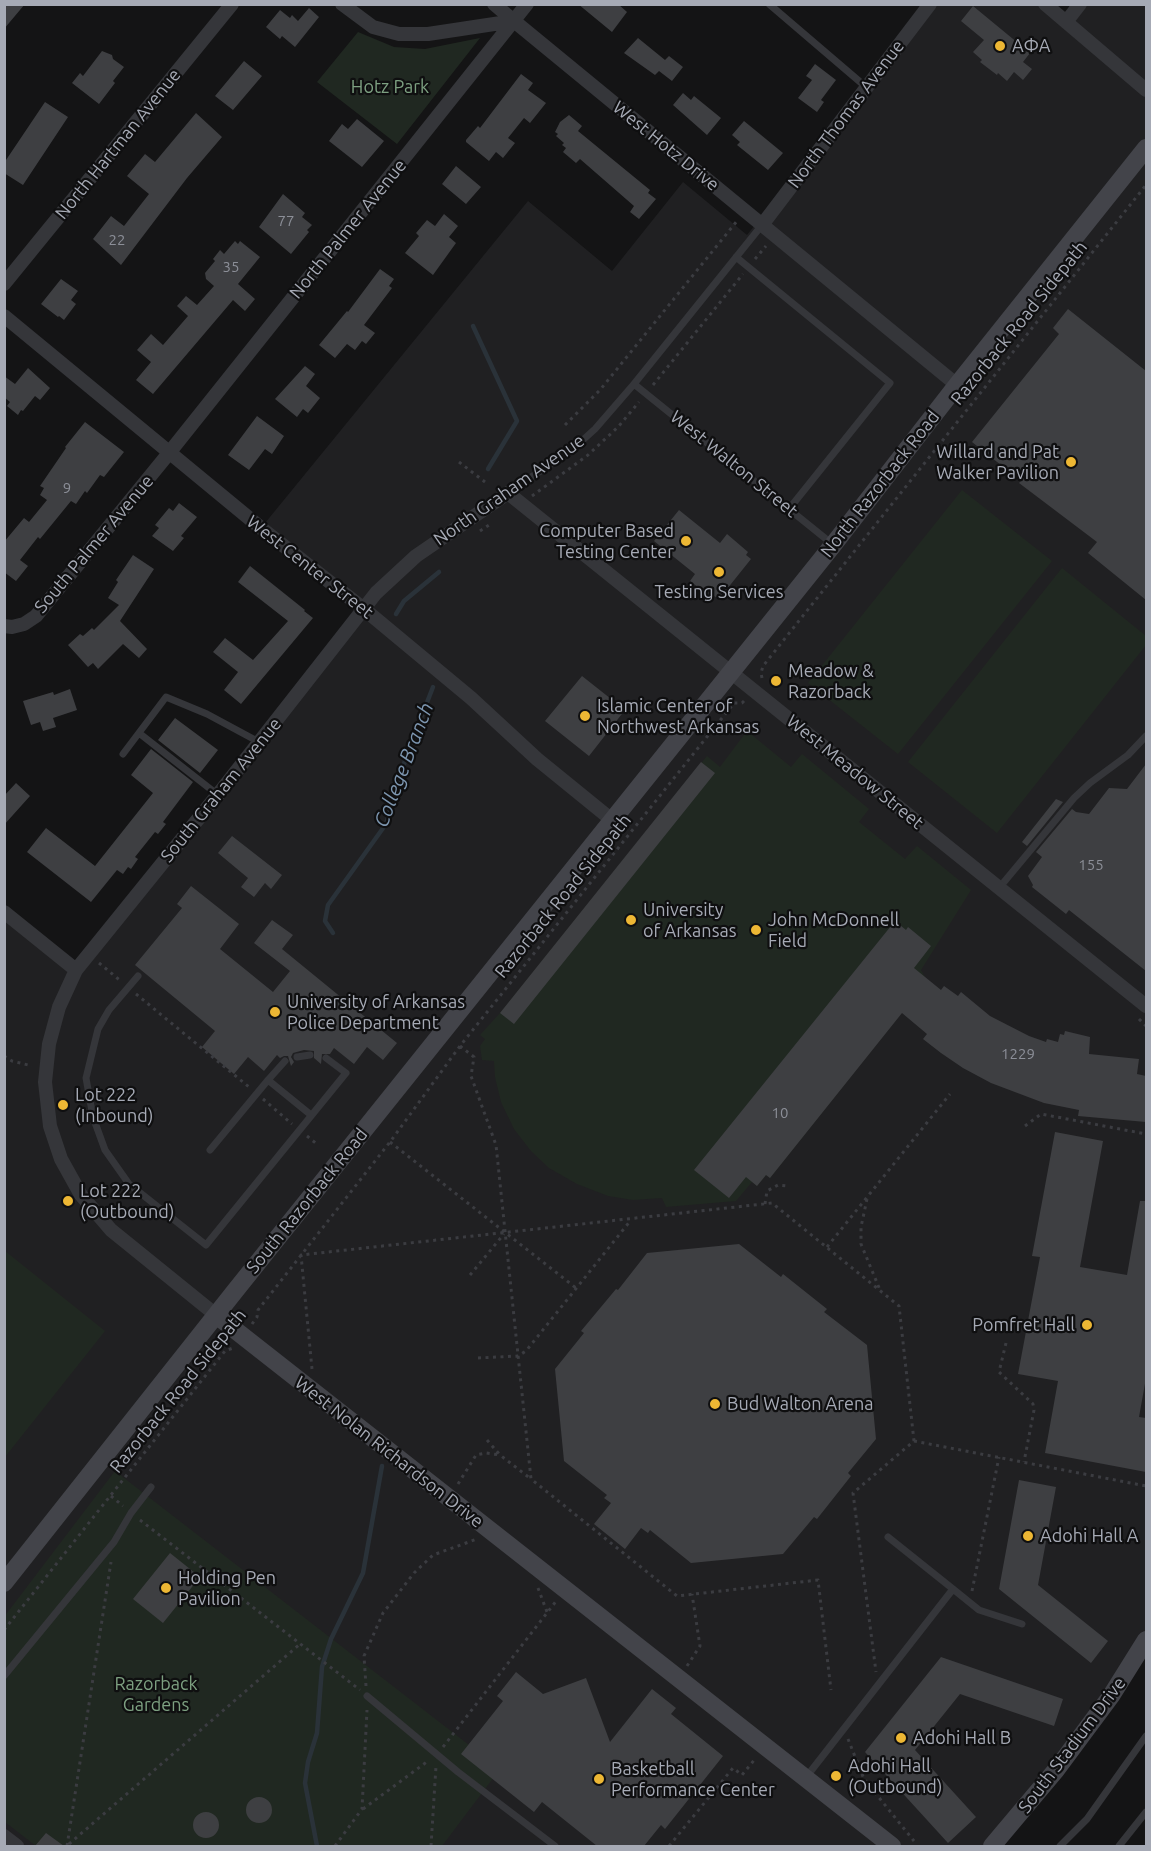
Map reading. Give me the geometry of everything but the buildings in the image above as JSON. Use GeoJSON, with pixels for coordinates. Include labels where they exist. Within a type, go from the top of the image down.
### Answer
{"type":"FeatureCollection","features":[{"type":"Feature","properties":{"kind":"main road","name":"North Razorback Road"},"geometry":{"type":"LineString","coordinates":[[612,820],[833,545],[1146,148]]}},
{"type":"Feature","properties":{"kind":"main road","name":"South Razorback Road"},"geometry":{"type":"LineString","coordinates":[[4,1583],[612,820]]}},
{"type":"Feature","properties":{"kind":"main road","name":"West Nolan Richardson Drive"},"geometry":{"type":"LineString","coordinates":[[216,1315],[892,1846]]}},
{"type":"Feature","properties":{"kind":"main road","name":"South Stadium Drive"},"geometry":{"type":"LineString","coordinates":[[992,1846],[1056,1770],[1111,1696],[1146,1640]]}},
{"type":"Feature","properties":{"kind":"street","name":"North Hartman Avenue"},"geometry":{"type":"LineString","coordinates":[[4,284],[232,4]]}},
{"type":"Feature","properties":{"kind":"street"},"geometry":{"type":"LineString","coordinates":[[342,4],[373,27],[399,34],[428,34],[514,21]]}},
{"type":"Feature","properties":{"kind":"street","name":"West Hotz Drive"},"geometry":{"type":"LineString","coordinates":[[494,4],[957,385]]}},
{"type":"Feature","properties":{"kind":"street","name":"North Palmer Avenue"},"geometry":{"type":"LineString","coordinates":[[169,453],[527,4]]}},
{"type":"Feature","properties":{"kind":"street","name":"North Thomas Avenue"},"geometry":{"type":"LineString","coordinates":[[762,225],[930,4]]}},
{"type":"Feature","properties":{"kind":"street"},"geometry":{"type":"LineString","coordinates":[[1045,4],[1146,90]]}},
{"type":"Feature","properties":{"kind":"street"},"geometry":{"type":"LineString","coordinates":[[1066,22],[1080,4]]}},
{"type":"Feature","properties":{"kind":"street","name":"West Center Street"},"geometry":{"type":"LineString","coordinates":[[4,316],[261,528],[364,609],[471,698],[537,759],[612,820]]}},
{"type":"Feature","properties":{"kind":"street","name":"South Palmer Avenue"},"geometry":{"type":"LineString","coordinates":[[8,627],[24,624],[36,616],[169,453]]}},
{"type":"Feature","properties":{"kind":"street","name":"West Meadow Street"},"geometry":{"type":"LineString","coordinates":[[508,493],[1146,1006]]}},
{"type":"Feature","properties":{"kind":"street","name":"North Graham Avenue"},"geometry":{"type":"LineString","coordinates":[[364,609],[376,593],[416,556],[508,493]]}},
{"type":"Feature","properties":{"kind":"street","name":"South Graham Avenue"},"geometry":{"type":"LineString","coordinates":[[76,970],[218,795],[364,609]]}},
{"type":"Feature","properties":{"kind":"street"},"geometry":{"type":"LineString","coordinates":[[4,912],[76,970]]}},
{"type":"Feature","properties":{"kind":"street","name":"West Nolan Richardson Drive"},"geometry":{"type":"LineString","coordinates":[[76,970],[59,1007],[49,1044],[45,1082],[50,1126],[61,1159],[81,1195],[111,1230],[216,1315]]}},
{"type":"Feature","properties":{"kind":"street"},"geometry":{"type":"LineString","coordinates":[[4,1836],[17,1846]]}},
{"type":"Feature","properties":{"kind":"lane"},"geometry":{"type":"LineString","coordinates":[[769,4],[866,87]]}},
{"type":"Feature","properties":{"kind":"lane","name":"North Graham Avenue"},"geometry":{"type":"LineString","coordinates":[[508,493],[574,447],[595,429],[762,225]]}},
{"type":"Feature","properties":{"kind":"lane"},"geometry":{"type":"LineString","coordinates":[[736,257],[890,383],[789,509]]}},
{"type":"Feature","properties":{"kind":"lane","name":"West Walton Street"},"geometry":{"type":"LineString","coordinates":[[634,384],[833,545]]}},
{"type":"Feature","properties":{"kind":"lane"},"geometry":{"type":"LineString","coordinates":[[123,754],[166,697],[207,714],[260,742]]}},
{"type":"Feature","properties":{"kind":"lane"},"geometry":{"type":"LineString","coordinates":[[138,733],[218,795]]}},
{"type":"Feature","properties":{"kind":"lane"},"geometry":{"type":"LineString","coordinates":[[999,888],[1074,798],[1128,755],[1146,736]]}},
{"type":"Feature","properties":{"kind":"lane"},"geometry":{"type":"LineString","coordinates":[[138,976],[109,1010],[98,1029],[86,1078],[93,1117],[105,1150],[129,1184],[206,1245],[346,1073],[326,1058]]}},
{"type":"Feature","properties":{"kind":"lane"},"geometry":{"type":"LineString","coordinates":[[297,1058],[310,1054]]}},
{"type":"Feature","properties":{"kind":"lane"},"geometry":{"type":"LineString","coordinates":[[210,1150],[285,1061]]}},
{"type":"Feature","properties":{"kind":"lane"},"geometry":{"type":"LineString","coordinates":[[268,1080],[311,1115]]}},
{"type":"Feature","properties":{"kind":"lane"},"geometry":{"type":"LineString","coordinates":[[4,1676],[114,1542],[131,1513],[151,1487]]}},
{"type":"Feature","properties":{"kind":"lane"},"geometry":{"type":"LineString","coordinates":[[888,1536],[979,1610],[1022,1624]]}},
{"type":"Feature","properties":{"kind":"lane"},"geometry":{"type":"LineString","coordinates":[[806,1779],[953,1589]]}},
{"type":"Feature","properties":{"kind":"lane"},"geometry":{"type":"LineString","coordinates":[[367,1696],[437,1755],[555,1846]]}},
{"type":"Feature","properties":{"kind":"lane"},"geometry":{"type":"LineString","coordinates":[[1060,1846],[1087,1819],[1146,1736]]}},
{"type":"Feature","properties":{"kind":"lane"},"geometry":{"type":"LineString","coordinates":[[1119,1846],[1146,1812]]}},
{"type":"Feature","properties":{"kind":"path","name":"Razorback Road Sidepath"},"geometry":{"type":"LineString","coordinates":[[4,1630],[225,1351],[232,1349],[243,1336],[257,1317],[258,1310],[390,1142],[460,1046],[734,703],[742,703],[762,680],[761,673],[764,666],[1146,185]]}},
{"type":"Feature","properties":{"kind":"path"},"geometry":{"type":"LineString","coordinates":[[565,425],[606,383],[737,221]]}},
{"type":"Feature","properties":{"kind":"path"},"geometry":{"type":"LineString","coordinates":[[459,462],[485,482]]}},
{"type":"Feature","properties":{"kind":"path"},"geometry":{"type":"LineString","coordinates":[[98,962],[318,1145]]}},
{"type":"Feature","properties":{"kind":"path"},"geometry":{"type":"LineString","coordinates":[[460,1046],[474,1057],[471,1076],[496,1145],[531,1479]]}},
{"type":"Feature","properties":{"kind":"path"},"geometry":{"type":"LineString","coordinates":[[5,1057],[32,1066]]}},
{"type":"Feature","properties":{"kind":"path"},"geometry":{"type":"LineString","coordinates":[[827,1247],[950,1094]]}},
{"type":"Feature","properties":{"kind":"path"},"geometry":{"type":"LineString","coordinates":[[1025,1126],[1041,1114],[1146,1134]]}},
{"type":"Feature","properties":{"kind":"path"},"geometry":{"type":"LineString","coordinates":[[390,1142],[576,1288]]}},
{"type":"Feature","properties":{"kind":"path"},"geometry":{"type":"LineString","coordinates":[[765,1204],[767,1191],[778,1185],[788,1186]]}},
{"type":"Feature","properties":{"kind":"path"},"geometry":{"type":"LineString","coordinates":[[867,1197],[861,1227],[861,1244],[880,1291]]}},
{"type":"Feature","properties":{"kind":"path"},"geometry":{"type":"LineString","coordinates":[[312,1370],[301,1255],[772,1203],[899,1306],[914,1441]]}},
{"type":"Feature","properties":{"kind":"path"},"geometry":{"type":"LineString","coordinates":[[478,1358],[518,1356],[526,1351],[632,1219]]}},
{"type":"Feature","properties":{"kind":"path"},"geometry":{"type":"LineString","coordinates":[[470,1275],[505,1233]]}},
{"type":"Feature","properties":{"kind":"path"},"geometry":{"type":"LineString","coordinates":[[1006,1343],[999,1372],[1033,1404],[1034,1410],[1024,1462]]}},
{"type":"Feature","properties":{"kind":"path"},"geometry":{"type":"LineString","coordinates":[[487,1440],[500,1455],[677,1596],[818,1580],[831,1690]]}},
{"type":"Feature","properties":{"kind":"path"},"geometry":{"type":"LineString","coordinates":[[914,1441],[1146,1486]]}},
{"type":"Feature","properties":{"kind":"path"},"geometry":{"type":"LineString","coordinates":[[878,1685],[853,1493],[914,1441]]}},
{"type":"Feature","properties":{"kind":"path"},"geometry":{"type":"LineString","coordinates":[[457,1486],[476,1455],[486,1453],[500,1455]]}},
{"type":"Feature","properties":{"kind":"path"},"geometry":{"type":"LineString","coordinates":[[969,1602],[999,1457]]}},
{"type":"Feature","properties":{"kind":"path"},"geometry":{"type":"LineString","coordinates":[[111,1496],[367,1696]]}},
{"type":"Feature","properties":{"kind":"path"},"geometry":{"type":"LineString","coordinates":[[362,1809],[367,1696],[363,1656],[383,1613],[414,1574],[433,1555],[493,1534]]}},
{"type":"Feature","properties":{"kind":"path"},"geometry":{"type":"LineString","coordinates":[[67,1846],[114,1542]]}},
{"type":"Feature","properties":{"kind":"path"},"geometry":{"type":"LineString","coordinates":[[537,1587],[548,1613]]}},
{"type":"Feature","properties":{"kind":"path"},"geometry":{"type":"LineString","coordinates":[[335,1846],[362,1809],[437,1755],[565,1590]]}},
{"type":"Feature","properties":{"kind":"path"},"geometry":{"type":"LineString","coordinates":[[687,1665],[700,1646],[692,1594]]}},
{"type":"Feature","properties":{"kind":"path"},"geometry":{"type":"LineString","coordinates":[[67,1846],[300,1644]]}},
{"type":"Feature","properties":{"kind":"path"},"geometry":{"type":"LineString","coordinates":[[844,1729],[864,1779],[914,1841]]}},
{"type":"Feature","properties":{"kind":"path"},"geometry":{"type":"LineString","coordinates":[[431,1846],[437,1755]]}},
{"type":"Feature","properties":{"kind":"path"},"geometry":{"type":"LineString","coordinates":[[669,1846],[733,1768],[742,1775],[758,1755]]}},
{"type":"Feature","properties":{"kind":"shaded area","name":"University of Arkansas"},"geometry":{"type":"Polygon","coordinates":[[[930,5],[1045,5],[1066,22],[1080,5],[1146,5],[1146,1640],[992,1846],[5,1846],[4,912],[75,969],[364,610],[261,528],[528,201],[612,271],[683,182],[747,235],[930,5]]]}},
{"type":"Feature","properties":{"kind":"green space","name":"Hotz Park"},"geometry":{"type":"Polygon","coordinates":[[[358,32],[394,47],[425,49],[480,38],[397,144],[317,82],[358,32]]]}},
{"type":"Feature","properties":{"kind":"green space"},"geometry":{"type":"Polygon","coordinates":[[[962,490],[1052,561],[898,754],[808,683],[962,490]]]}},
{"type":"Feature","properties":{"kind":"green space"},"geometry":{"type":"Polygon","coordinates":[[[1062,568],[1146,636],[1146,645],[997,833],[908,762],[1062,568]]]}},
{"type":"Feature","properties":{"kind":"green space","name":"John McDonnell Field"},"geometry":{"type":"Polygon","coordinates":[[[747,731],[791,767],[802,754],[869,809],[859,822],[905,859],[917,846],[971,890],[921,970],[925,977],[919,991],[770,1178],[766,1175],[757,1186],[752,1182],[736,1201],[666,1207],[662,1198],[633,1200],[608,1196],[577,1184],[549,1168],[531,1151],[514,1129],[501,1102],[494,1061],[482,1060],[480,1046],[485,1039],[480,1035],[707,756],[720,767],[747,731]]]}},
{"type":"Feature","properties":{"kind":"green space"},"geometry":{"type":"Polygon","coordinates":[[[5,1251],[105,1331],[5,1457],[5,1251]]]}},
{"type":"Feature","properties":{"kind":"green space","name":"Razorback Gardens"},"geometry":{"type":"Polygon","coordinates":[[[115,1471],[500,1769],[442,1846],[36,1846],[5,1822],[4,1617],[115,1471]]]}},
{"type":"Feature","properties":{"kind":"waterway","name":"College Branch"},"geometry":{"type":"LineString","coordinates":[[473,326],[517,421],[488,469]]}},
{"type":"Feature","properties":{"kind":"waterway","name":"College Branch"},"geometry":{"type":"LineString","coordinates":[[396,614],[404,601],[439,572]]}},
{"type":"Feature","properties":{"kind":"waterway","name":"College Branch"},"geometry":{"type":"LineString","coordinates":[[333,933],[325,921],[328,905],[386,824],[407,754],[433,687]]}},
{"type":"Feature","properties":{"kind":"waterway","name":"College Branch"},"geometry":{"type":"LineString","coordinates":[[317,1846],[305,1783],[308,1762],[317,1733],[322,1667],[331,1639],[363,1573],[382,1466]]}},
{"type":"Feature","properties":{"kind":"place","name":"ΑΦΑ"},"geometry":{"type":"Point","coordinates":[1000,46]}},
{"type":"Feature","properties":{"kind":"place","name":"Willard and Pat Walker Pavilion"},"geometry":{"type":"Point","coordinates":[1071,462]}},
{"type":"Feature","properties":{"kind":"place","name":"Computer Based Testing Center"},"geometry":{"type":"Point","coordinates":[686,541]}},
{"type":"Feature","properties":{"kind":"place","name":"Testing Services"},"geometry":{"type":"Point","coordinates":[719,572]}},
{"type":"Feature","properties":{"kind":"place","name":"Meadow & Razorback"},"geometry":{"type":"Point","coordinates":[776,681]}},
{"type":"Feature","properties":{"kind":"place","name":"Islamic Center of Northwest Arkansas"},"geometry":{"type":"Point","coordinates":[585,716]}},
{"type":"Feature","properties":{"kind":"place","name":"University of Arkansas"},"geometry":{"type":"Point","coordinates":[631,920]}},
{"type":"Feature","properties":{"kind":"place","name":"John McDonnell Field"},"geometry":{"type":"Point","coordinates":[756,930]}},
{"type":"Feature","properties":{"kind":"place","name":"University of Arkansas Police Department"},"geometry":{"type":"Point","coordinates":[275,1012]}},
{"type":"Feature","properties":{"kind":"place","name":"Lot 222 (Inbound)"},"geometry":{"type":"Point","coordinates":[63,1105]}},
{"type":"Feature","properties":{"kind":"place","name":"Lot 222 (Outbound)"},"geometry":{"type":"Point","coordinates":[68,1201]}},
{"type":"Feature","properties":{"kind":"place","name":"Pomfret Hall"},"geometry":{"type":"Point","coordinates":[1087,1325]}},
{"type":"Feature","properties":{"kind":"place","name":"Bud Walton Arena"},"geometry":{"type":"Point","coordinates":[715,1404]}},
{"type":"Feature","properties":{"kind":"place","name":"Adohi Hall A"},"geometry":{"type":"Point","coordinates":[1028,1536]}},
{"type":"Feature","properties":{"kind":"place","name":"Holding Pen Pavilion"},"geometry":{"type":"Point","coordinates":[166,1588]}},
{"type":"Feature","properties":{"kind":"place","name":"Adohi Hall B"},"geometry":{"type":"Point","coordinates":[901,1738]}},
{"type":"Feature","properties":{"kind":"place","name":"Adohi Hall (Outbound)"},"geometry":{"type":"Point","coordinates":[836,1776]}},
{"type":"Feature","properties":{"kind":"place","name":"Basketball Performance Center"},"geometry":{"type":"Point","coordinates":[599,1779]}}]}
